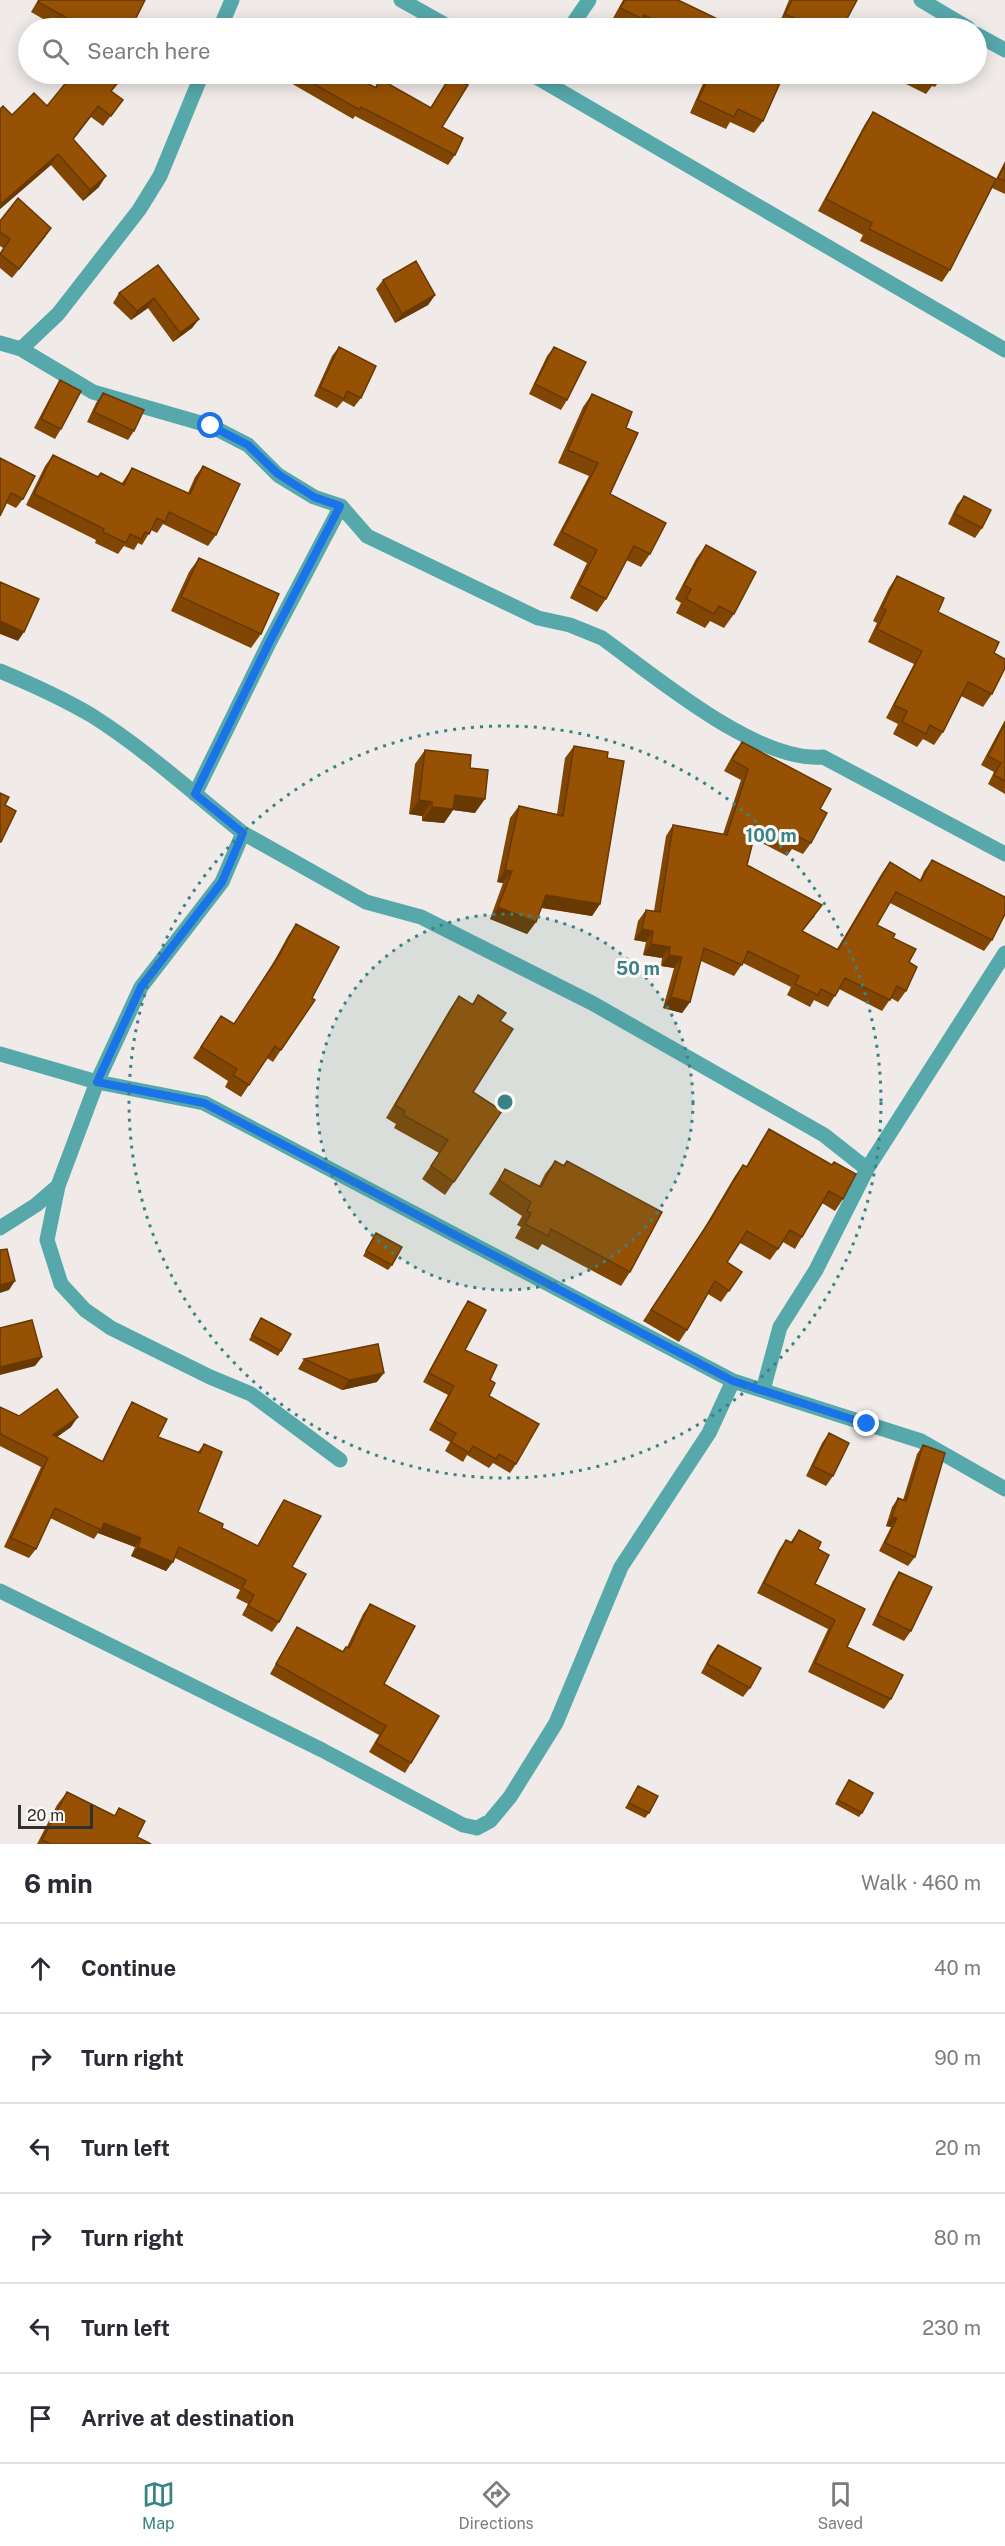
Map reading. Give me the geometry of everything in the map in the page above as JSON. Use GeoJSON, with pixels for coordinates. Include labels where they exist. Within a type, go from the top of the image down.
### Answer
{"type":"FeatureCollection","features":[{"type":"Feature","properties":{"kind":"street"},"geometry":{"type":"LineString","coordinates":[[224,18],[232,0]]}},
{"type":"Feature","properties":{"kind":"street"},"geometry":{"type":"LineString","coordinates":[[401,0],[433,18]]}},
{"type":"Feature","properties":{"kind":"street"},"geometry":{"type":"LineString","coordinates":[[577,18],[589,0]]}},
{"type":"Feature","properties":{"kind":"street"},"geometry":{"type":"LineString","coordinates":[[921,0],[951,18]]}},
{"type":"Feature","properties":{"kind":"street"},"geometry":{"type":"LineString","coordinates":[[987,40],[1005,50]]}},
{"type":"Feature","properties":{"kind":"street"},"geometry":{"type":"LineString","coordinates":[[21,349],[58,314],[139,210],[160,176],[198,84]]}},
{"type":"Feature","properties":{"kind":"street"},"geometry":{"type":"LineString","coordinates":[[551,84],[1005,350]]}},
{"type":"Feature","properties":{"kind":"street"},"geometry":{"type":"LineString","coordinates":[[0,343],[21,349],[93,392],[220,430],[248,445],[278,474],[296,486],[314,497],[340,506],[367,536],[538,618],[579,628],[602,638],[715,719],[794,755],[823,757],[1005,854]]}},
{"type":"Feature","properties":{"kind":"street"},"geometry":{"type":"LineString","coordinates":[[195,794],[269,643],[340,506]]}},
{"type":"Feature","properties":{"kind":"street"},"geometry":{"type":"LineString","coordinates":[[0,671],[39,687],[90,715],[243,833],[366,902],[421,918],[592,1003],[824,1135],[867,1169]]}},
{"type":"Feature","properties":{"kind":"street"},"geometry":{"type":"LineString","coordinates":[[243,833],[222,882],[141,987],[97,1082],[58,1186],[47,1240],[61,1284],[85,1310],[111,1328],[210,1377],[251,1394],[340,1460]]}},
{"type":"Feature","properties":{"kind":"street"},"geometry":{"type":"LineString","coordinates":[[763,1390],[780,1328],[816,1270],[867,1169],[1005,953]]}},
{"type":"Feature","properties":{"kind":"street"},"geometry":{"type":"LineString","coordinates":[[0,1054],[97,1082],[204,1103],[733,1381],[921,1441],[1005,1489]]}},
{"type":"Feature","properties":{"kind":"street"},"geometry":{"type":"LineString","coordinates":[[0,1228],[36,1205],[58,1186]]}},
{"type":"Feature","properties":{"kind":"street"},"geometry":{"type":"LineString","coordinates":[[0,1591],[322,1750],[463,1826],[477,1828],[490,1821],[510,1797],[556,1723],[621,1567],[709,1433],[733,1381]]}},
{"type":"Feature","properties":{"kind":"building"},"geometry":{"type":"Polygon","coordinates":[[[39,0],[145,0],[136,18],[67,18],[38,2],[39,0]]]}},
{"type":"Feature","properties":{"kind":"building"},"geometry":{"type":"Polygon","coordinates":[[[625,0],[678,0],[716,18],[650,18],[644,15],[640,18],[620,8],[625,0]]]}},
{"type":"Feature","properties":{"kind":"building"},"geometry":{"type":"Polygon","coordinates":[[[792,0],[857,0],[847,18],[794,18],[785,14],[792,0]]]}},
{"type":"Feature","properties":{"kind":"building"},"geometry":{"type":"Polygon","coordinates":[[[65,84],[117,84],[111,91],[123,100],[111,116],[98,106],[73,139],[106,176],[90,190],[58,154],[2,203],[0,202],[0,109],[3,106],[12,115],[34,93],[47,106],[65,84]]]}},
{"type":"Feature","properties":{"kind":"building"},"geometry":{"type":"Polygon","coordinates":[[[314,84],[369,84],[376,88],[378,84],[389,84],[431,108],[446,84],[468,85],[442,127],[463,138],[455,155],[361,107],[360,110],[314,84]]]}},
{"type":"Feature","properties":{"kind":"building"},"geometry":{"type":"Polygon","coordinates":[[[705,84],[780,84],[763,121],[738,109],[734,117],[698,100],[705,84]]]}},
{"type":"Feature","properties":{"kind":"building"},"geometry":{"type":"Polygon","coordinates":[[[873,112],[996,179],[950,270],[869,229],[872,223],[826,199],[873,112]]]}},
{"type":"Feature","properties":{"kind":"building"},"geometry":{"type":"Polygon","coordinates":[[[1005,165],[1005,181],[998,178],[1005,165]]]}},
{"type":"Feature","properties":{"kind":"building"},"geometry":{"type":"Polygon","coordinates":[[[18,198],[51,228],[19,269],[0,254],[10,239],[0,232],[0,221],[18,198]]]}},
{"type":"Feature","properties":{"kind":"building"},"geometry":{"type":"Polygon","coordinates":[[[416,261],[435,295],[402,314],[383,280],[416,261]]]}},
{"type":"Feature","properties":{"kind":"building"},"geometry":{"type":"Polygon","coordinates":[[[158,265],[199,319],[180,333],[154,298],[137,311],[119,293],[158,265]]]}},
{"type":"Feature","properties":{"kind":"building"},"geometry":{"type":"Polygon","coordinates":[[[339,347],[376,366],[361,398],[347,391],[344,399],[320,387],[339,347]]]}},
{"type":"Feature","properties":{"kind":"building"},"geometry":{"type":"Polygon","coordinates":[[[554,347],[586,362],[567,400],[535,384],[554,347]]]}},
{"type":"Feature","properties":{"kind":"building"},"geometry":{"type":"Polygon","coordinates":[[[60,380],[81,391],[61,429],[41,419],[60,380]]]}},
{"type":"Feature","properties":{"kind":"building"},"geometry":{"type":"Polygon","coordinates":[[[103,393],[144,410],[134,431],[94,412],[103,393]]]}},
{"type":"Feature","properties":{"kind":"building"},"geometry":{"type":"Polygon","coordinates":[[[592,394],[632,412],[626,428],[638,433],[610,494],[666,523],[650,554],[634,546],[606,599],[579,585],[597,550],[562,532],[598,463],[568,450],[592,394]]]}},
{"type":"Feature","properties":{"kind":"building"},"geometry":{"type":"Polygon","coordinates":[[[53,455],[98,477],[101,473],[124,485],[132,468],[190,494],[203,466],[240,484],[216,535],[169,512],[165,522],[157,518],[149,534],[145,532],[141,539],[130,534],[126,543],[103,532],[104,529],[34,494],[53,455]]]}},
{"type":"Feature","properties":{"kind":"building"},"geometry":{"type":"Polygon","coordinates":[[[0,458],[35,476],[23,499],[11,493],[0,516],[0,458]]]}},
{"type":"Feature","properties":{"kind":"building"},"geometry":{"type":"Polygon","coordinates":[[[964,496],[991,510],[982,528],[955,514],[964,496]]]}},
{"type":"Feature","properties":{"kind":"building"},"geometry":{"type":"Polygon","coordinates":[[[706,545],[756,572],[734,614],[719,606],[714,614],[686,599],[691,589],[684,585],[706,545]]]}},
{"type":"Feature","properties":{"kind":"building"},"geometry":{"type":"Polygon","coordinates":[[[199,558],[279,594],[261,634],[181,597],[199,558]]]}},
{"type":"Feature","properties":{"kind":"building"},"geometry":{"type":"Polygon","coordinates":[[[897,576],[944,598],[938,612],[999,642],[994,653],[1005,659],[1005,668],[992,694],[968,682],[943,732],[930,725],[926,734],[902,722],[907,711],[894,705],[922,651],[877,629],[886,610],[882,608],[897,576]]]}},
{"type":"Feature","properties":{"kind":"building"},"geometry":{"type":"Polygon","coordinates":[[[0,582],[39,599],[24,632],[0,621],[0,582]]]}},
{"type":"Feature","properties":{"kind":"building"},"geometry":{"type":"Polygon","coordinates":[[[1005,723],[1005,781],[994,775],[1001,763],[988,756],[1005,723]]]}},
{"type":"Feature","properties":{"kind":"building"},"geometry":{"type":"Polygon","coordinates":[[[742,742],[831,789],[820,809],[827,813],[811,843],[799,837],[795,845],[757,825],[747,865],[822,905],[802,931],[838,950],[890,862],[921,881],[932,860],[1005,897],[1005,914],[992,940],[896,892],[877,925],[895,934],[893,938],[916,949],[909,962],[917,967],[906,991],[897,986],[890,1000],[845,978],[835,996],[821,989],[818,995],[795,984],[799,976],[748,951],[742,965],[704,948],[690,1002],[671,997],[682,957],[669,955],[670,947],[651,944],[653,931],[642,929],[646,910],[660,912],[673,825],[727,835],[748,769],[732,760],[742,742]]]}},
{"type":"Feature","properties":{"kind":"building"},"geometry":{"type":"Polygon","coordinates":[[[574,746],[608,752],[607,758],[624,761],[600,904],[546,895],[536,922],[498,907],[512,871],[505,870],[519,806],[563,816],[574,746]]]}},
{"type":"Feature","properties":{"kind":"building"},"geometry":{"type":"Polygon","coordinates":[[[425,750],[471,755],[470,768],[488,770],[485,799],[455,795],[453,809],[432,807],[432,802],[419,800],[425,750]]]}},
{"type":"Feature","properties":{"kind":"building"},"geometry":{"type":"Polygon","coordinates":[[[0,793],[9,797],[5,805],[16,811],[1,842],[0,842],[0,793]]]}},
{"type":"Feature","properties":{"kind":"building"},"geometry":{"type":"Polygon","coordinates":[[[296,924],[339,947],[312,998],[315,1000],[281,1050],[275,1046],[249,1085],[233,1075],[237,1069],[201,1047],[221,1016],[234,1024],[280,954],[296,924]]]}},
{"type":"Feature","properties":{"kind":"building"},"geometry":{"type":"Polygon","coordinates":[[[478,995],[506,1013],[500,1021],[513,1029],[473,1092],[502,1111],[454,1182],[431,1166],[448,1140],[403,1115],[405,1111],[395,1105],[459,996],[473,1005],[478,995]]]}},
{"type":"Feature","properties":{"kind":"building"},"geometry":{"type":"Polygon","coordinates":[[[769,1129],[832,1165],[834,1162],[856,1174],[843,1199],[829,1191],[802,1237],[790,1230],[778,1249],[747,1231],[727,1262],[742,1272],[729,1291],[715,1281],[687,1330],[651,1310],[711,1219],[743,1165],[747,1167],[769,1129]]]}},
{"type":"Feature","properties":{"kind":"building"},"geometry":{"type":"Polygon","coordinates":[[[555,1161],[564,1166],[567,1161],[662,1212],[630,1272],[551,1229],[548,1236],[525,1224],[531,1213],[527,1211],[531,1202],[499,1180],[505,1169],[541,1187],[555,1161]]]}},
{"type":"Feature","properties":{"kind":"building"},"geometry":{"type":"Polygon","coordinates":[[[376,1233],[402,1247],[392,1265],[366,1251],[376,1233]]]}},
{"type":"Feature","properties":{"kind":"building"},"geometry":{"type":"Polygon","coordinates":[[[7,1249],[15,1281],[0,1285],[0,1250],[7,1249]]]}},
{"type":"Feature","properties":{"kind":"building"},"geometry":{"type":"Polygon","coordinates":[[[468,1301],[486,1310],[465,1350],[497,1365],[490,1380],[495,1383],[489,1396],[539,1424],[516,1464],[499,1454],[496,1459],[473,1446],[469,1453],[451,1442],[456,1433],[435,1421],[454,1386],[429,1373],[468,1301]]]}},
{"type":"Feature","properties":{"kind":"building"},"geometry":{"type":"Polygon","coordinates":[[[261,1318],[291,1334],[281,1351],[252,1335],[261,1318]]]}},
{"type":"Feature","properties":{"kind":"building"},"geometry":{"type":"Polygon","coordinates":[[[32,1320],[42,1357],[0,1367],[0,1328],[32,1320]]]}},
{"type":"Feature","properties":{"kind":"building"},"geometry":{"type":"Polygon","coordinates":[[[378,1344],[384,1373],[349,1380],[304,1359],[378,1344]]]}},
{"type":"Feature","properties":{"kind":"building"},"geometry":{"type":"Polygon","coordinates":[[[57,1389],[78,1417],[53,1435],[103,1462],[132,1402],[167,1419],[158,1437],[200,1453],[204,1444],[222,1452],[198,1512],[223,1524],[222,1528],[258,1546],[284,1500],[321,1516],[292,1567],[306,1574],[279,1622],[248,1606],[254,1595],[242,1588],[246,1580],[179,1547],[173,1562],[138,1547],[141,1538],[104,1523],[101,1530],[55,1508],[36,1549],[11,1538],[48,1458],[0,1434],[0,1407],[19,1416],[57,1389]]]}},
{"type":"Feature","properties":{"kind":"building"},"geometry":{"type":"Polygon","coordinates":[[[829,1433],[849,1443],[833,1476],[813,1466],[829,1433]]]}},
{"type":"Feature","properties":{"kind":"building"},"geometry":{"type":"Polygon","coordinates":[[[923,1445],[945,1453],[915,1557],[885,1543],[897,1518],[892,1517],[898,1498],[906,1501],[923,1445]]]}},
{"type":"Feature","properties":{"kind":"building"},"geometry":{"type":"Polygon","coordinates":[[[799,1530],[821,1542],[818,1549],[829,1555],[815,1584],[865,1609],[847,1647],[903,1675],[891,1699],[815,1663],[835,1620],[764,1583],[786,1540],[792,1543],[799,1530]]]}},
{"type":"Feature","properties":{"kind":"building"},"geometry":{"type":"Polygon","coordinates":[[[899,1572],[932,1587],[911,1631],[878,1615],[899,1572]]]}},
{"type":"Feature","properties":{"kind":"building"},"geometry":{"type":"Polygon","coordinates":[[[370,1604],[415,1626],[384,1684],[439,1716],[411,1763],[376,1743],[386,1726],[276,1664],[297,1627],[343,1652],[346,1647],[349,1648],[370,1604]]]}},
{"type":"Feature","properties":{"kind":"building"},"geometry":{"type":"Polygon","coordinates":[[[718,1645],[761,1668],[750,1688],[707,1664],[718,1645]]]}},
{"type":"Feature","properties":{"kind":"building"},"geometry":{"type":"Polygon","coordinates":[[[849,1780],[873,1793],[862,1813],[838,1800],[849,1780]]]}},
{"type":"Feature","properties":{"kind":"building"},"geometry":{"type":"Polygon","coordinates":[[[638,1786],[658,1796],[649,1813],[629,1803],[638,1786]]]}},
{"type":"Feature","properties":{"kind":"building"},"geometry":{"type":"Polygon","coordinates":[[[67,1792],[115,1816],[119,1808],[145,1821],[137,1837],[151,1844],[50,1844],[42,1840],[67,1792]]]}},
{"type":"Feature","properties":{"kind":"route"},"geometry":{"type":"LineString","coordinates":[[211,426],[248,445],[260,454],[278,474],[314,497],[340,506],[269,643],[195,794],[243,833],[233,860],[222,882],[141,987],[97,1082],[204,1103],[733,1381],[867,1424]]}}]}
